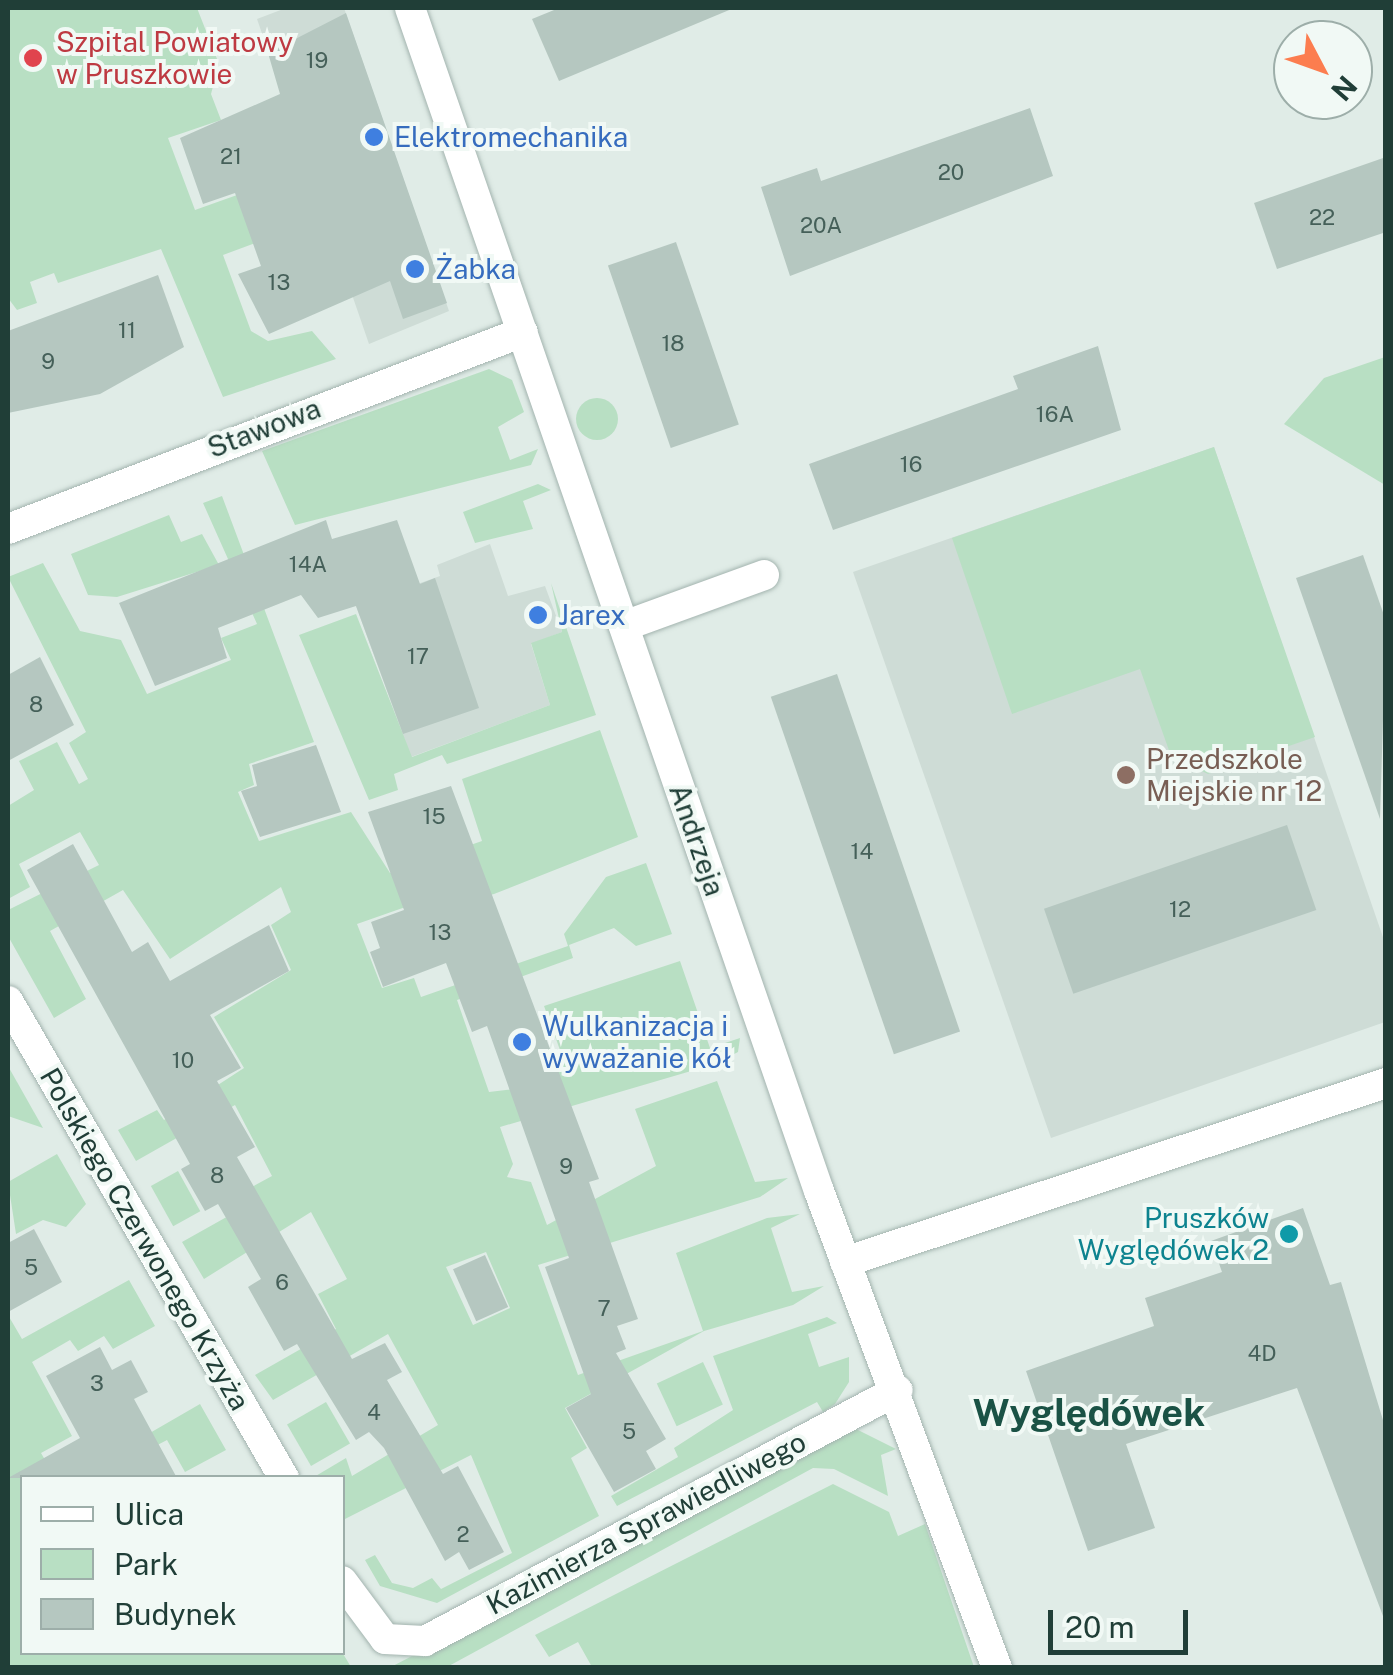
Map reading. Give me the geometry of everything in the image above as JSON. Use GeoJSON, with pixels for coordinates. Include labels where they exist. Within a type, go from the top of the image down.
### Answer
{"type":"FeatureCollection","features":[{"type":"Feature","properties":{"kind":"street","name":"Andrzeja"},"geometry":{"type":"LineString","coordinates":[[410,8],[845,1262],[898,1390],[997,1668]]}},
{"type":"Feature","properties":{"kind":"street","name":"Stawowa"},"geometry":{"type":"LineString","coordinates":[[8,529],[523,332]]}},
{"type":"Feature","properties":{"kind":"street"},"geometry":{"type":"LineString","coordinates":[[624,626],[764,575]]}},
{"type":"Feature","properties":{"kind":"street","name":"Polskiego Czerwonego Krzyża"},"geometry":{"type":"LineString","coordinates":[[8,1000],[282,1475]]}},
{"type":"Feature","properties":{"kind":"street"},"geometry":{"type":"LineString","coordinates":[[845,1262],[1386,1083]]}},
{"type":"Feature","properties":{"kind":"street","name":"Kazimierza Sprawiedliwego"},"geometry":{"type":"LineString","coordinates":[[345,1585],[391,1643],[435,1637],[898,1390]]}},
{"type":"Feature","properties":{"kind":"shaded area"},"geometry":{"type":"Polygon","coordinates":[[[286,8],[344,8],[449,311],[369,344],[257,19],[286,8]]]}},
{"type":"Feature","properties":{"kind":"shaded area","name":"Przedszkole Miejskie nr 12"},"geometry":{"type":"Polygon","coordinates":[[[1214,447],[1385,943],[1385,1022],[1051,1138],[853,572],[1214,447]]]}},
{"type":"Feature","properties":{"kind":"shaded area"},"geometry":{"type":"Polygon","coordinates":[[[490,544],[508,596],[545,586],[562,632],[531,644],[550,705],[411,757],[356,606],[440,576],[437,565],[490,544]]]}},
{"type":"Feature","properties":{"kind":"green space"},"geometry":{"type":"Polygon","coordinates":[[[8,8],[197,8],[219,64],[211,94],[221,120],[168,138],[195,210],[307,170],[325,217],[223,255],[251,331],[268,341],[312,331],[336,359],[223,397],[161,249],[58,283],[54,273],[30,282],[37,303],[17,310],[8,298],[8,8]]]}},
{"type":"Feature","properties":{"kind":"green space"},"geometry":{"type":"Polygon","coordinates":[[[1386,357],[1385,485],[1284,424],[1324,378],[1386,357]]]}},
{"type":"Feature","properties":{"kind":"green space"},"geometry":{"type":"Polygon","coordinates":[[[489,369],[512,380],[524,412],[498,427],[510,460],[538,449],[531,465],[295,525],[262,451],[489,369]]]}},
{"type":"Feature","properties":{"kind":"green space"},"geometry":{"type":"Polygon","coordinates":[[[597,398],[611,405],[618,419],[611,433],[597,440],[583,433],[576,419],[583,405],[597,398]]]}},
{"type":"Feature","properties":{"kind":"green space"},"geometry":{"type":"Polygon","coordinates":[[[1214,447],[1315,737],[1208,774],[1171,756],[1140,669],[1012,714],[952,538],[1214,447]]]}},
{"type":"Feature","properties":{"kind":"green space"},"geometry":{"type":"Polygon","coordinates":[[[538,484],[551,490],[523,501],[533,529],[475,543],[463,512],[538,484]]]}},
{"type":"Feature","properties":{"kind":"green space"},"geometry":{"type":"Polygon","coordinates":[[[222,496],[314,742],[249,764],[254,785],[238,792],[259,841],[351,812],[390,873],[482,841],[462,779],[600,730],[638,837],[494,894],[440,908],[434,897],[357,924],[382,988],[414,978],[421,997],[568,946],[564,934],[606,877],[646,863],[672,934],[636,946],[614,928],[569,945],[573,958],[457,1000],[489,1092],[541,1086],[564,1061],[544,1006],[680,961],[710,1048],[740,1038],[738,1052],[715,1064],[500,1127],[513,1164],[507,1177],[531,1182],[547,1225],[656,1166],[635,1109],[717,1081],[755,1182],[788,1178],[760,1197],[538,1265],[578,1375],[703,1331],[676,1253],[767,1218],[800,1214],[771,1228],[792,1292],[824,1286],[793,1305],[704,1331],[565,1408],[587,1448],[571,1458],[599,1516],[437,1603],[380,1586],[365,1560],[375,1555],[392,1583],[413,1588],[432,1578],[441,1589],[512,1553],[471,1455],[345,1519],[345,1475],[317,1475],[346,1458],[352,1476],[438,1425],[388,1334],[273,1400],[255,1375],[336,1329],[318,1294],[347,1279],[311,1212],[204,1279],[182,1242],[248,1205],[241,1193],[272,1176],[235,1105],[136,1161],[118,1130],[157,1110],[164,1120],[244,1068],[214,1017],[291,970],[271,925],[291,912],[281,887],[170,959],[123,890],[50,931],[86,999],[54,1018],[8,936],[8,910],[99,865],[80,832],[19,864],[30,887],[8,899],[8,806],[34,790],[19,761],[57,742],[79,784],[88,779],[69,743],[86,732],[8,577],[43,563],[80,631],[121,640],[147,694],[231,660],[221,638],[257,624],[203,503],[222,496]],[[486,1252],[446,1267],[473,1325],[510,1308],[486,1252]]]}},
{"type":"Feature","properties":{"kind":"green space"},"geometry":{"type":"Polygon","coordinates":[[[169,515],[181,542],[202,534],[219,565],[117,597],[88,595],[71,554],[169,515]]]}},
{"type":"Feature","properties":{"kind":"green space"},"geometry":{"type":"Polygon","coordinates":[[[551,583],[596,715],[447,764],[442,755],[394,774],[398,790],[369,800],[299,635],[356,614],[412,757],[550,705],[531,643],[562,632],[551,583]]]}},
{"type":"Feature","properties":{"kind":"green space"},"geometry":{"type":"Polygon","coordinates":[[[8,1066],[43,1128],[8,1116],[8,1066]]]}},
{"type":"Feature","properties":{"kind":"green space"},"geometry":{"type":"Polygon","coordinates":[[[57,1154],[86,1204],[66,1227],[43,1220],[16,1234],[8,1182],[57,1154]]]}},
{"type":"Feature","properties":{"kind":"green space"},"geometry":{"type":"Polygon","coordinates":[[[178,1171],[200,1211],[173,1226],[151,1186],[178,1171]]]}},
{"type":"Feature","properties":{"kind":"green space"},"geometry":{"type":"Polygon","coordinates":[[[129,1280],[155,1326],[113,1349],[104,1336],[78,1351],[70,1340],[32,1362],[72,1436],[41,1453],[54,1475],[20,1475],[20,1655],[344,1655],[351,1667],[8,1667],[8,1315],[22,1339],[129,1280]]]}},
{"type":"Feature","properties":{"kind":"green space"},"geometry":{"type":"Polygon","coordinates":[[[827,1317],[837,1323],[808,1334],[819,1367],[849,1357],[849,1382],[835,1404],[823,1412],[817,1402],[617,1506],[611,1496],[678,1457],[674,1448],[733,1410],[713,1356],[827,1317]]]}},
{"type":"Feature","properties":{"kind":"green space"},"geometry":{"type":"Polygon","coordinates":[[[703,1362],[723,1405],[677,1426],[657,1384],[703,1362]]]}},
{"type":"Feature","properties":{"kind":"green space"},"geometry":{"type":"Polygon","coordinates":[[[326,1402],[350,1444],[311,1466],[287,1424],[326,1402]]]}},
{"type":"Feature","properties":{"kind":"green space"},"geometry":{"type":"Polygon","coordinates":[[[200,1404],[226,1450],[185,1472],[167,1440],[100,1475],[77,1475],[200,1404]]]}},
{"type":"Feature","properties":{"kind":"green space"},"geometry":{"type":"Polygon","coordinates":[[[852,1427],[896,1449],[881,1455],[888,1496],[834,1469],[813,1468],[447,1667],[389,1668],[852,1427]]]}},
{"type":"Feature","properties":{"kind":"green space"},"geometry":{"type":"Polygon","coordinates":[[[833,1484],[889,1512],[898,1536],[925,1524],[974,1667],[592,1667],[578,1642],[549,1657],[535,1635],[833,1484]]]}},
{"type":"Feature","properties":{"kind":"building"},"geometry":{"type":"Polygon","coordinates":[[[559,8],[734,8],[559,81],[532,19],[559,8]]]}},
{"type":"Feature","properties":{"kind":"building"},"geometry":{"type":"Polygon","coordinates":[[[346,13],[447,303],[403,319],[390,281],[269,334],[238,274],[261,266],[235,193],[203,204],[180,138],[280,94],[268,53],[346,13]]]}},
{"type":"Feature","properties":{"kind":"building"},"geometry":{"type":"Polygon","coordinates":[[[1030,108],[1053,176],[790,276],[761,187],[817,168],[821,181],[1030,108]]]}},
{"type":"Feature","properties":{"kind":"building"},"geometry":{"type":"Polygon","coordinates":[[[1386,157],[1386,232],[1277,269],[1254,203],[1386,157]]]}},
{"type":"Feature","properties":{"kind":"building"},"geometry":{"type":"Polygon","coordinates":[[[676,242],[739,424],[671,448],[608,265],[676,242]]]}},
{"type":"Feature","properties":{"kind":"building"},"geometry":{"type":"Polygon","coordinates":[[[158,275],[184,347],[100,394],[8,413],[8,331],[158,275]]]}},
{"type":"Feature","properties":{"kind":"building"},"geometry":{"type":"Polygon","coordinates":[[[1098,346],[1121,430],[833,530],[809,464],[1018,389],[1013,376],[1098,346]]]}},
{"type":"Feature","properties":{"kind":"building"},"geometry":{"type":"Polygon","coordinates":[[[326,520],[332,539],[397,520],[420,584],[435,578],[479,708],[403,734],[356,606],[318,618],[301,595],[218,628],[227,658],[155,686],[119,603],[326,520]]]}},
{"type":"Feature","properties":{"kind":"building"},"geometry":{"type":"Polygon","coordinates":[[[1363,555],[1386,621],[1380,819],[1296,578],[1363,555]]]}},
{"type":"Feature","properties":{"kind":"building"},"geometry":{"type":"Polygon","coordinates":[[[40,657],[74,725],[8,761],[8,675],[40,657]]]}},
{"type":"Feature","properties":{"kind":"building"},"geometry":{"type":"Polygon","coordinates":[[[837,674],[960,1031],[894,1054],[771,697],[837,674]]]}},
{"type":"Feature","properties":{"kind":"building"},"geometry":{"type":"Polygon","coordinates":[[[316,745],[341,812],[260,837],[241,791],[257,786],[252,765],[316,745]]]}},
{"type":"Feature","properties":{"kind":"building"},"geometry":{"type":"Polygon","coordinates":[[[451,786],[599,1179],[589,1182],[638,1319],[617,1326],[626,1349],[616,1353],[666,1439],[646,1451],[656,1469],[614,1492],[566,1408],[591,1394],[545,1267],[569,1258],[487,1026],[472,1032],[446,963],[383,987],[370,952],[380,948],[371,922],[404,910],[368,812],[451,786]]]}},
{"type":"Feature","properties":{"kind":"building"},"geometry":{"type":"Polygon","coordinates":[[[1287,825],[1316,910],[1073,994],[1044,909],[1287,825]]]}},
{"type":"Feature","properties":{"kind":"building"},"geometry":{"type":"Polygon","coordinates":[[[73,844],[132,952],[148,942],[170,981],[269,925],[289,971],[210,1015],[241,1068],[217,1081],[255,1147],[237,1157],[352,1359],[385,1343],[402,1372],[387,1380],[443,1474],[458,1466],[504,1552],[469,1570],[459,1552],[445,1561],[384,1448],[369,1432],[356,1440],[297,1344],[284,1351],[248,1287],[261,1279],[218,1204],[205,1211],[181,1169],[190,1164],[27,870],[73,844]]]}},
{"type":"Feature","properties":{"kind":"building"},"geometry":{"type":"Polygon","coordinates":[[[1303,1208],[1330,1285],[1341,1282],[1386,1430],[1386,1624],[1297,1388],[1126,1444],[1155,1528],[1088,1551],[1026,1371],[1154,1326],[1145,1298],[1222,1272],[1211,1241],[1303,1208]]]}},
{"type":"Feature","properties":{"kind":"building"},"geometry":{"type":"Polygon","coordinates":[[[34,1229],[62,1282],[8,1312],[8,1243],[34,1229]]]}},
{"type":"Feature","properties":{"kind":"building"},"geometry":{"type":"Polygon","coordinates":[[[485,1255],[508,1307],[476,1321],[453,1269],[485,1255]]]}},
{"type":"Feature","properties":{"kind":"building"},"geometry":{"type":"Polygon","coordinates":[[[100,1347],[112,1370],[131,1360],[148,1392],[134,1399],[175,1475],[8,1478],[80,1438],[46,1376],[100,1347]]]}},
{"type":"Feature","properties":{"kind":"place","name":"Szpital Powiatowy w Pruszkowie"},"geometry":{"type":"Point","coordinates":[33,58]}},
{"type":"Feature","properties":{"kind":"place","name":"Elektromechanika"},"geometry":{"type":"Point","coordinates":[374,137]}},
{"type":"Feature","properties":{"kind":"place","name":"Żabka"},"geometry":{"type":"Point","coordinates":[415,269]}},
{"type":"Feature","properties":{"kind":"place","name":"Jarex"},"geometry":{"type":"Point","coordinates":[538,615]}},
{"type":"Feature","properties":{"kind":"place","name":"Przedszkole Miejskie nr 12"},"geometry":{"type":"Point","coordinates":[1126,775]}},
{"type":"Feature","properties":{"kind":"place","name":"Wulkanizacja i wyważanie kół"},"geometry":{"type":"Point","coordinates":[522,1042]}},
{"type":"Feature","properties":{"kind":"place","name":"Pruszków Wyględówek 2"},"geometry":{"type":"Point","coordinates":[1289,1234]}},
{"type":"Feature","properties":{"kind":"district","name":"Wyględówek"},"geometry":{"type":"Point","coordinates":[1089,1413]}}]}
